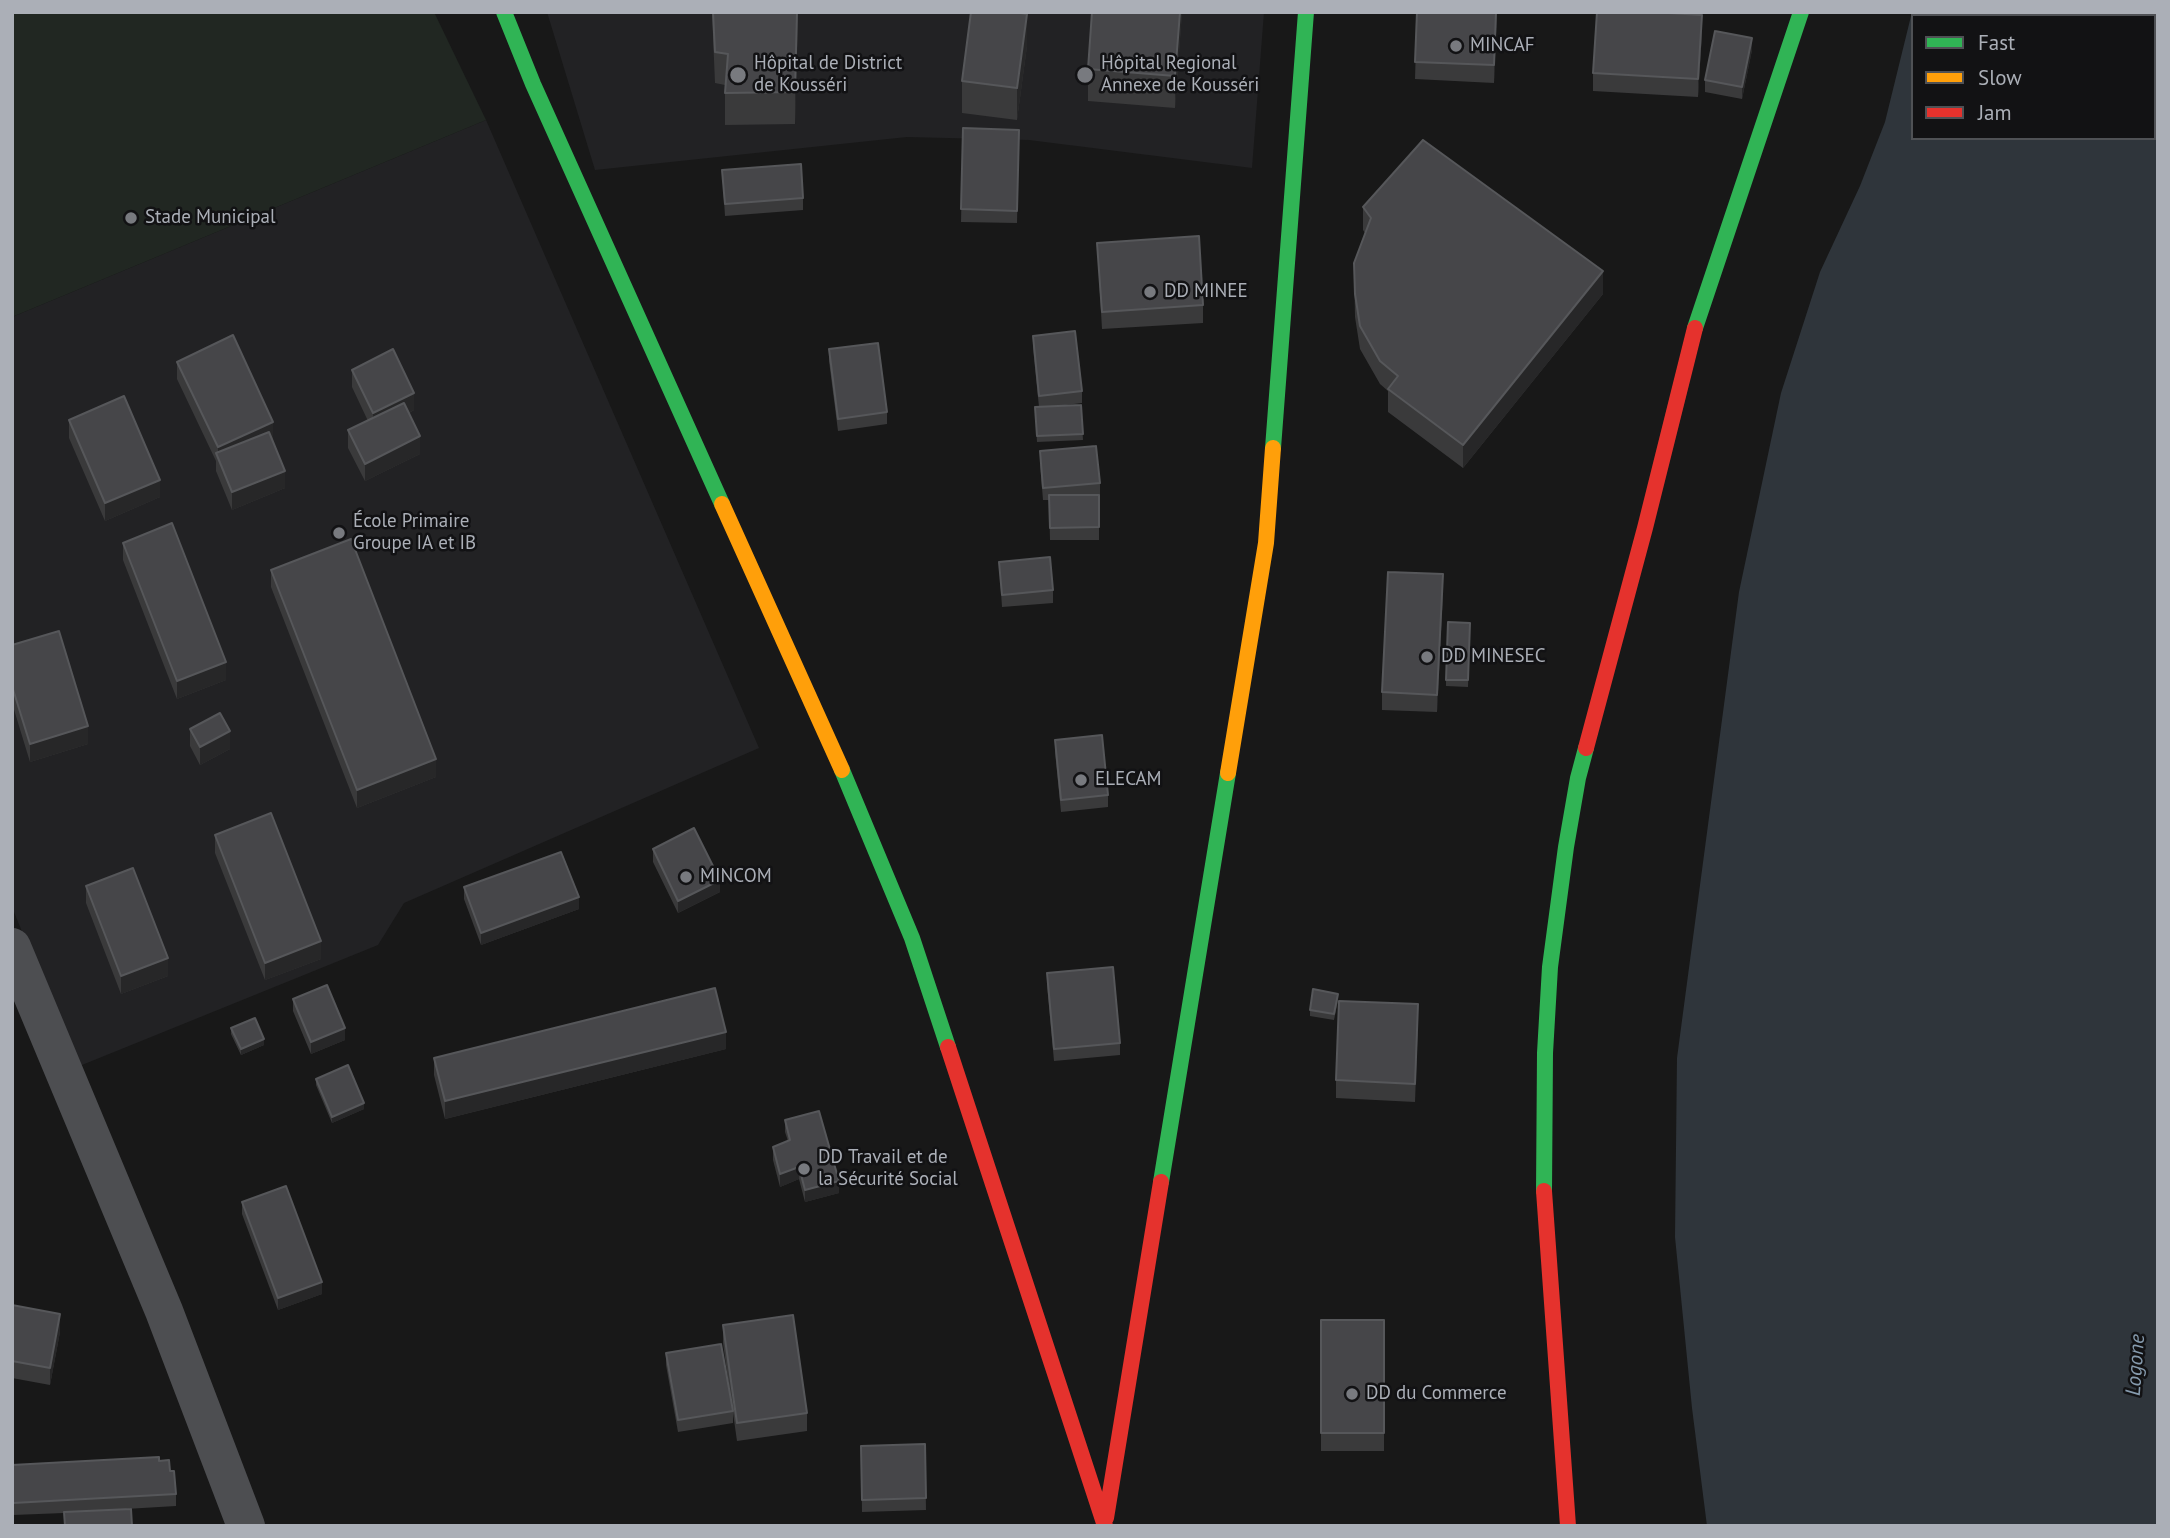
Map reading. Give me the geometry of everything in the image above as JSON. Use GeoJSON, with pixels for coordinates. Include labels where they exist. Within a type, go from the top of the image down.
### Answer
{"type":"FeatureCollection","features":[{"type":"Feature","properties":{"kind":"street"},"geometry":{"type":"LineString","coordinates":[[504,12],[533,84],[825,732],[912,938],[1105,1524]]}},
{"type":"Feature","properties":{"kind":"street"},"geometry":{"type":"LineString","coordinates":[[1105,1524],[1266,543],[1306,12]]}},
{"type":"Feature","properties":{"kind":"street"},"geometry":{"type":"LineString","coordinates":[[1568,1526],[1544,1185],[1545,1053],[1550,967],[1566,847],[1578,778],[1646,527],[1693,330],[1801,12]]}},
{"type":"Feature","properties":{"kind":"street"},"geometry":{"type":"LineString","coordinates":[[12,947],[159,1299],[246,1526]]}},
{"type":"Feature","properties":{"kind":"shaded area","name":"Stade Municipal"},"geometry":{"type":"Polygon","coordinates":[[[12,12],[434,12],[486,120],[12,317],[12,12]]]}},
{"type":"Feature","properties":{"kind":"shaded area"},"geometry":{"type":"Polygon","coordinates":[[[547,12],[1264,12],[1252,168],[1029,140],[907,137],[595,170],[547,12]]]}},
{"type":"Feature","properties":{"kind":"shaded area","name":"École Primaire Groupe IA et IB"},"geometry":{"type":"Polygon","coordinates":[[[486,120],[759,748],[404,903],[378,945],[77,1067],[12,907],[12,317],[486,120]]]}},
{"type":"Feature","properties":{"kind":"water","name":"Logone"},"geometry":{"type":"Polygon","coordinates":[[[1912,12],[2158,12],[2158,1526],[1707,1526],[1675,1237],[1677,1058],[1739,592],[1781,393],[1820,272],[1860,186],[1885,122],[1911,16],[1911,140],[2156,140],[2156,14],[1912,12]]]}},
{"type":"Feature","properties":{"kind":"building"},"geometry":{"type":"Polygon","coordinates":[[[713,12],[797,12],[795,92],[725,93],[728,54],[715,52],[713,12]]]}},
{"type":"Feature","properties":{"kind":"building"},"geometry":{"type":"Polygon","coordinates":[[[971,12],[1027,14],[1017,88],[962,81],[971,12]]]}},
{"type":"Feature","properties":{"kind":"building"},"geometry":{"type":"Polygon","coordinates":[[[1092,12],[1180,12],[1175,76],[1088,69],[1092,12]]]}},
{"type":"Feature","properties":{"kind":"building","name":"MINCAF"},"geometry":{"type":"Polygon","coordinates":[[[1417,12],[1496,12],[1494,65],[1415,62],[1417,12]]]}},
{"type":"Feature","properties":{"kind":"building"},"geometry":{"type":"Polygon","coordinates":[[[1597,12],[1702,15],[1698,79],[1593,73],[1597,12]]]}},
{"type":"Feature","properties":{"kind":"building"},"geometry":{"type":"Polygon","coordinates":[[[1715,31],[1752,38],[1742,87],[1705,80],[1715,31]]]}},
{"type":"Feature","properties":{"kind":"building"},"geometry":{"type":"Polygon","coordinates":[[[963,128],[1019,130],[1017,211],[961,209],[963,128]]]}},
{"type":"Feature","properties":{"kind":"building"},"geometry":{"type":"Polygon","coordinates":[[[1423,140],[1603,271],[1463,445],[1388,389],[1398,376],[1380,361],[1360,326],[1355,294],[1354,263],[1371,218],[1363,207],[1423,140]]]}},
{"type":"Feature","properties":{"kind":"building"},"geometry":{"type":"Polygon","coordinates":[[[801,164],[803,198],[725,204],[722,170],[801,164]]]}},
{"type":"Feature","properties":{"kind":"building","name":"DD MINEE"},"geometry":{"type":"Polygon","coordinates":[[[1199,236],[1203,305],[1102,312],[1097,243],[1199,236]]]}},
{"type":"Feature","properties":{"kind":"building"},"geometry":{"type":"Polygon","coordinates":[[[1075,331],[1082,391],[1039,396],[1033,336],[1075,331]]]}},
{"type":"Feature","properties":{"kind":"building"},"geometry":{"type":"Polygon","coordinates":[[[233,335],[273,422],[218,447],[177,362],[233,335]]]}},
{"type":"Feature","properties":{"kind":"building"},"geometry":{"type":"Polygon","coordinates":[[[878,343],[887,412],[838,419],[829,349],[878,343]]]}},
{"type":"Feature","properties":{"kind":"building"},"geometry":{"type":"Polygon","coordinates":[[[393,349],[414,393],[373,413],[352,370],[393,349]]]}},
{"type":"Feature","properties":{"kind":"building"},"geometry":{"type":"Polygon","coordinates":[[[124,396],[160,480],[105,503],[69,420],[124,396]]]}},
{"type":"Feature","properties":{"kind":"building"},"geometry":{"type":"Polygon","coordinates":[[[404,403],[420,436],[365,464],[348,430],[404,403]]]}},
{"type":"Feature","properties":{"kind":"building"},"geometry":{"type":"Polygon","coordinates":[[[1081,405],[1083,434],[1037,436],[1035,407],[1081,405]]]}},
{"type":"Feature","properties":{"kind":"building"},"geometry":{"type":"Polygon","coordinates":[[[269,432],[285,471],[232,492],[216,453],[269,432]]]}},
{"type":"Feature","properties":{"kind":"building"},"geometry":{"type":"Polygon","coordinates":[[[1096,446],[1100,483],[1043,488],[1040,451],[1096,446]]]}},
{"type":"Feature","properties":{"kind":"building"},"geometry":{"type":"Polygon","coordinates":[[[1049,495],[1099,495],[1099,527],[1050,528],[1049,495]]]}},
{"type":"Feature","properties":{"kind":"building"},"geometry":{"type":"Polygon","coordinates":[[[172,523],[226,662],[177,681],[123,543],[172,523]]]}},
{"type":"Feature","properties":{"kind":"building"},"geometry":{"type":"Polygon","coordinates":[[[351,539],[436,759],[357,790],[271,570],[351,539]]]}},
{"type":"Feature","properties":{"kind":"building"},"geometry":{"type":"Polygon","coordinates":[[[1050,557],[1053,590],[1002,595],[999,562],[1050,557]]]}},
{"type":"Feature","properties":{"kind":"building"},"geometry":{"type":"Polygon","coordinates":[[[1388,572],[1443,574],[1437,695],[1382,692],[1388,572]]]}},
{"type":"Feature","properties":{"kind":"building"},"geometry":{"type":"Polygon","coordinates":[[[1448,622],[1470,623],[1468,680],[1446,680],[1448,622]]]}},
{"type":"Feature","properties":{"kind":"building"},"geometry":{"type":"Polygon","coordinates":[[[59,631],[88,726],[30,744],[12,686],[12,645],[59,631]]]}},
{"type":"Feature","properties":{"kind":"building"},"geometry":{"type":"Polygon","coordinates":[[[220,713],[230,731],[200,747],[190,729],[220,713]]]}},
{"type":"Feature","properties":{"kind":"building","name":"ELECAM"},"geometry":{"type":"Polygon","coordinates":[[[1102,735],[1108,795],[1061,800],[1055,740],[1102,735]]]}},
{"type":"Feature","properties":{"kind":"building"},"geometry":{"type":"Polygon","coordinates":[[[271,813],[321,941],[265,963],[215,835],[271,813]]]}},
{"type":"Feature","properties":{"kind":"building","name":"MINCOM"},"geometry":{"type":"Polygon","coordinates":[[[694,828],[720,880],[678,901],[653,849],[694,828]]]}},
{"type":"Feature","properties":{"kind":"building"},"geometry":{"type":"Polygon","coordinates":[[[561,852],[579,897],[481,933],[464,887],[561,852]]]}},
{"type":"Feature","properties":{"kind":"building"},"geometry":{"type":"Polygon","coordinates":[[[133,868],[168,958],[121,976],[86,886],[133,868]]]}},
{"type":"Feature","properties":{"kind":"building"},"geometry":{"type":"Polygon","coordinates":[[[1113,967],[1120,1043],[1054,1049],[1047,973],[1113,967]]]}},
{"type":"Feature","properties":{"kind":"building"},"geometry":{"type":"Polygon","coordinates":[[[327,985],[345,1028],[311,1042],[293,999],[327,985]]]}},
{"type":"Feature","properties":{"kind":"building"},"geometry":{"type":"Polygon","coordinates":[[[715,988],[726,1032],[445,1101],[434,1058],[715,988]]]}},
{"type":"Feature","properties":{"kind":"building"},"geometry":{"type":"Polygon","coordinates":[[[1313,989],[1338,994],[1334,1014],[1310,1010],[1313,989]]]}},
{"type":"Feature","properties":{"kind":"building"},"geometry":{"type":"Polygon","coordinates":[[[1339,1001],[1418,1004],[1415,1084],[1336,1080],[1339,1001]]]}},
{"type":"Feature","properties":{"kind":"building"},"geometry":{"type":"Polygon","coordinates":[[[255,1018],[264,1039],[241,1049],[231,1028],[255,1018]]]}},
{"type":"Feature","properties":{"kind":"building"},"geometry":{"type":"Polygon","coordinates":[[[348,1065],[364,1103],[332,1117],[316,1079],[348,1065]]]}},
{"type":"Feature","properties":{"kind":"building","name":"DD Travail et de la Sécurité Social"},"geometry":{"type":"Polygon","coordinates":[[[819,1111],[839,1181],[805,1190],[799,1167],[780,1174],[773,1147],[790,1140],[785,1120],[819,1111]]]}},
{"type":"Feature","properties":{"kind":"building"},"geometry":{"type":"Polygon","coordinates":[[[286,1186],[322,1282],[278,1298],[242,1202],[286,1186]]]}},
{"type":"Feature","properties":{"kind":"building"},"geometry":{"type":"Polygon","coordinates":[[[12,1305],[60,1314],[50,1368],[12,1361],[12,1305]]]}},
{"type":"Feature","properties":{"kind":"building"},"geometry":{"type":"Polygon","coordinates":[[[793,1315],[807,1413],[737,1423],[723,1325],[793,1315]]]}},
{"type":"Feature","properties":{"kind":"building","name":"DD du Commerce"},"geometry":{"type":"Polygon","coordinates":[[[1321,1320],[1384,1320],[1384,1433],[1321,1433],[1321,1320]]]}},
{"type":"Feature","properties":{"kind":"building"},"geometry":{"type":"Polygon","coordinates":[[[721,1344],[733,1411],[678,1420],[666,1353],[721,1344]]]}},
{"type":"Feature","properties":{"kind":"building"},"geometry":{"type":"Polygon","coordinates":[[[925,1444],[926,1498],[862,1500],[861,1446],[925,1444]]]}},
{"type":"Feature","properties":{"kind":"building"},"geometry":{"type":"Polygon","coordinates":[[[159,1457],[159,1461],[169,1460],[170,1471],[174,1471],[176,1494],[13,1503],[12,1465],[159,1457]]]}},
{"type":"Feature","properties":{"kind":"building"},"geometry":{"type":"Polygon","coordinates":[[[131,1509],[132,1526],[65,1526],[64,1512],[131,1509]]]}},
{"type":"Feature","properties":{"kind":"traffic: fast"},"geometry":{"type":"LineString","coordinates":[[504,12],[533,84],[722,504]]}},
{"type":"Feature","properties":{"kind":"traffic: fast"},"geometry":{"type":"LineString","coordinates":[[1273,448],[1306,12]]}},
{"type":"Feature","properties":{"kind":"traffic: fast"},"geometry":{"type":"LineString","coordinates":[[1695,328],[1801,12]]}},
{"type":"Feature","properties":{"kind":"traffic: fast"},"geometry":{"type":"LineString","coordinates":[[1544,1191],[1545,1053],[1550,967],[1566,847],[1586,748]]}},
{"type":"Feature","properties":{"kind":"traffic: fast"},"geometry":{"type":"LineString","coordinates":[[842,770],[912,938],[948,1047]]}},
{"type":"Feature","properties":{"kind":"traffic: fast"},"geometry":{"type":"LineString","coordinates":[[1161,1182],[1228,773]]}},
{"type":"Feature","properties":{"kind":"traffic: slow"},"geometry":{"type":"LineString","coordinates":[[1228,773],[1266,543],[1273,448]]}},
{"type":"Feature","properties":{"kind":"traffic: slow"},"geometry":{"type":"LineString","coordinates":[[722,504],[842,770]]}},
{"type":"Feature","properties":{"kind":"traffic: jam"},"geometry":{"type":"LineString","coordinates":[[1586,748],[1695,328]]}},
{"type":"Feature","properties":{"kind":"traffic: jam"},"geometry":{"type":"LineString","coordinates":[[948,1047],[1105,1526]]}},
{"type":"Feature","properties":{"kind":"traffic: jam"},"geometry":{"type":"LineString","coordinates":[[1106,1518],[1161,1182]]}},
{"type":"Feature","properties":{"kind":"traffic: jam"},"geometry":{"type":"LineString","coordinates":[[1544,1191],[1568,1526]]}},
{"type":"Feature","properties":{"kind":"place","name":"MINCAF"},"geometry":{"type":"Point","coordinates":[1456,46]}},
{"type":"Feature","properties":{"kind":"place","name":"Hôpital de District de Kousséri"},"geometry":{"type":"Point","coordinates":[738,75]}},
{"type":"Feature","properties":{"kind":"place","name":"Hôpital Regional Annexe de Kousséri"},"geometry":{"type":"Point","coordinates":[1085,75]}},
{"type":"Feature","properties":{"kind":"place","name":"Stade Municipal"},"geometry":{"type":"Point","coordinates":[131,218]}},
{"type":"Feature","properties":{"kind":"place","name":"DD MINEE"},"geometry":{"type":"Point","coordinates":[1150,292]}},
{"type":"Feature","properties":{"kind":"place","name":"École Primaire Groupe IA et IB"},"geometry":{"type":"Point","coordinates":[339,533]}},
{"type":"Feature","properties":{"kind":"place","name":"DD MINESEC"},"geometry":{"type":"Point","coordinates":[1427,657]}},
{"type":"Feature","properties":{"kind":"place","name":"ELECAM"},"geometry":{"type":"Point","coordinates":[1081,780]}},
{"type":"Feature","properties":{"kind":"place","name":"MINCOM"},"geometry":{"type":"Point","coordinates":[686,877]}},
{"type":"Feature","properties":{"kind":"place","name":"DD Travail et de la Sécurité Social"},"geometry":{"type":"Point","coordinates":[804,1169]}},
{"type":"Feature","properties":{"kind":"place","name":"DD du Commerce"},"geometry":{"type":"Point","coordinates":[1352,1394]}}]}
